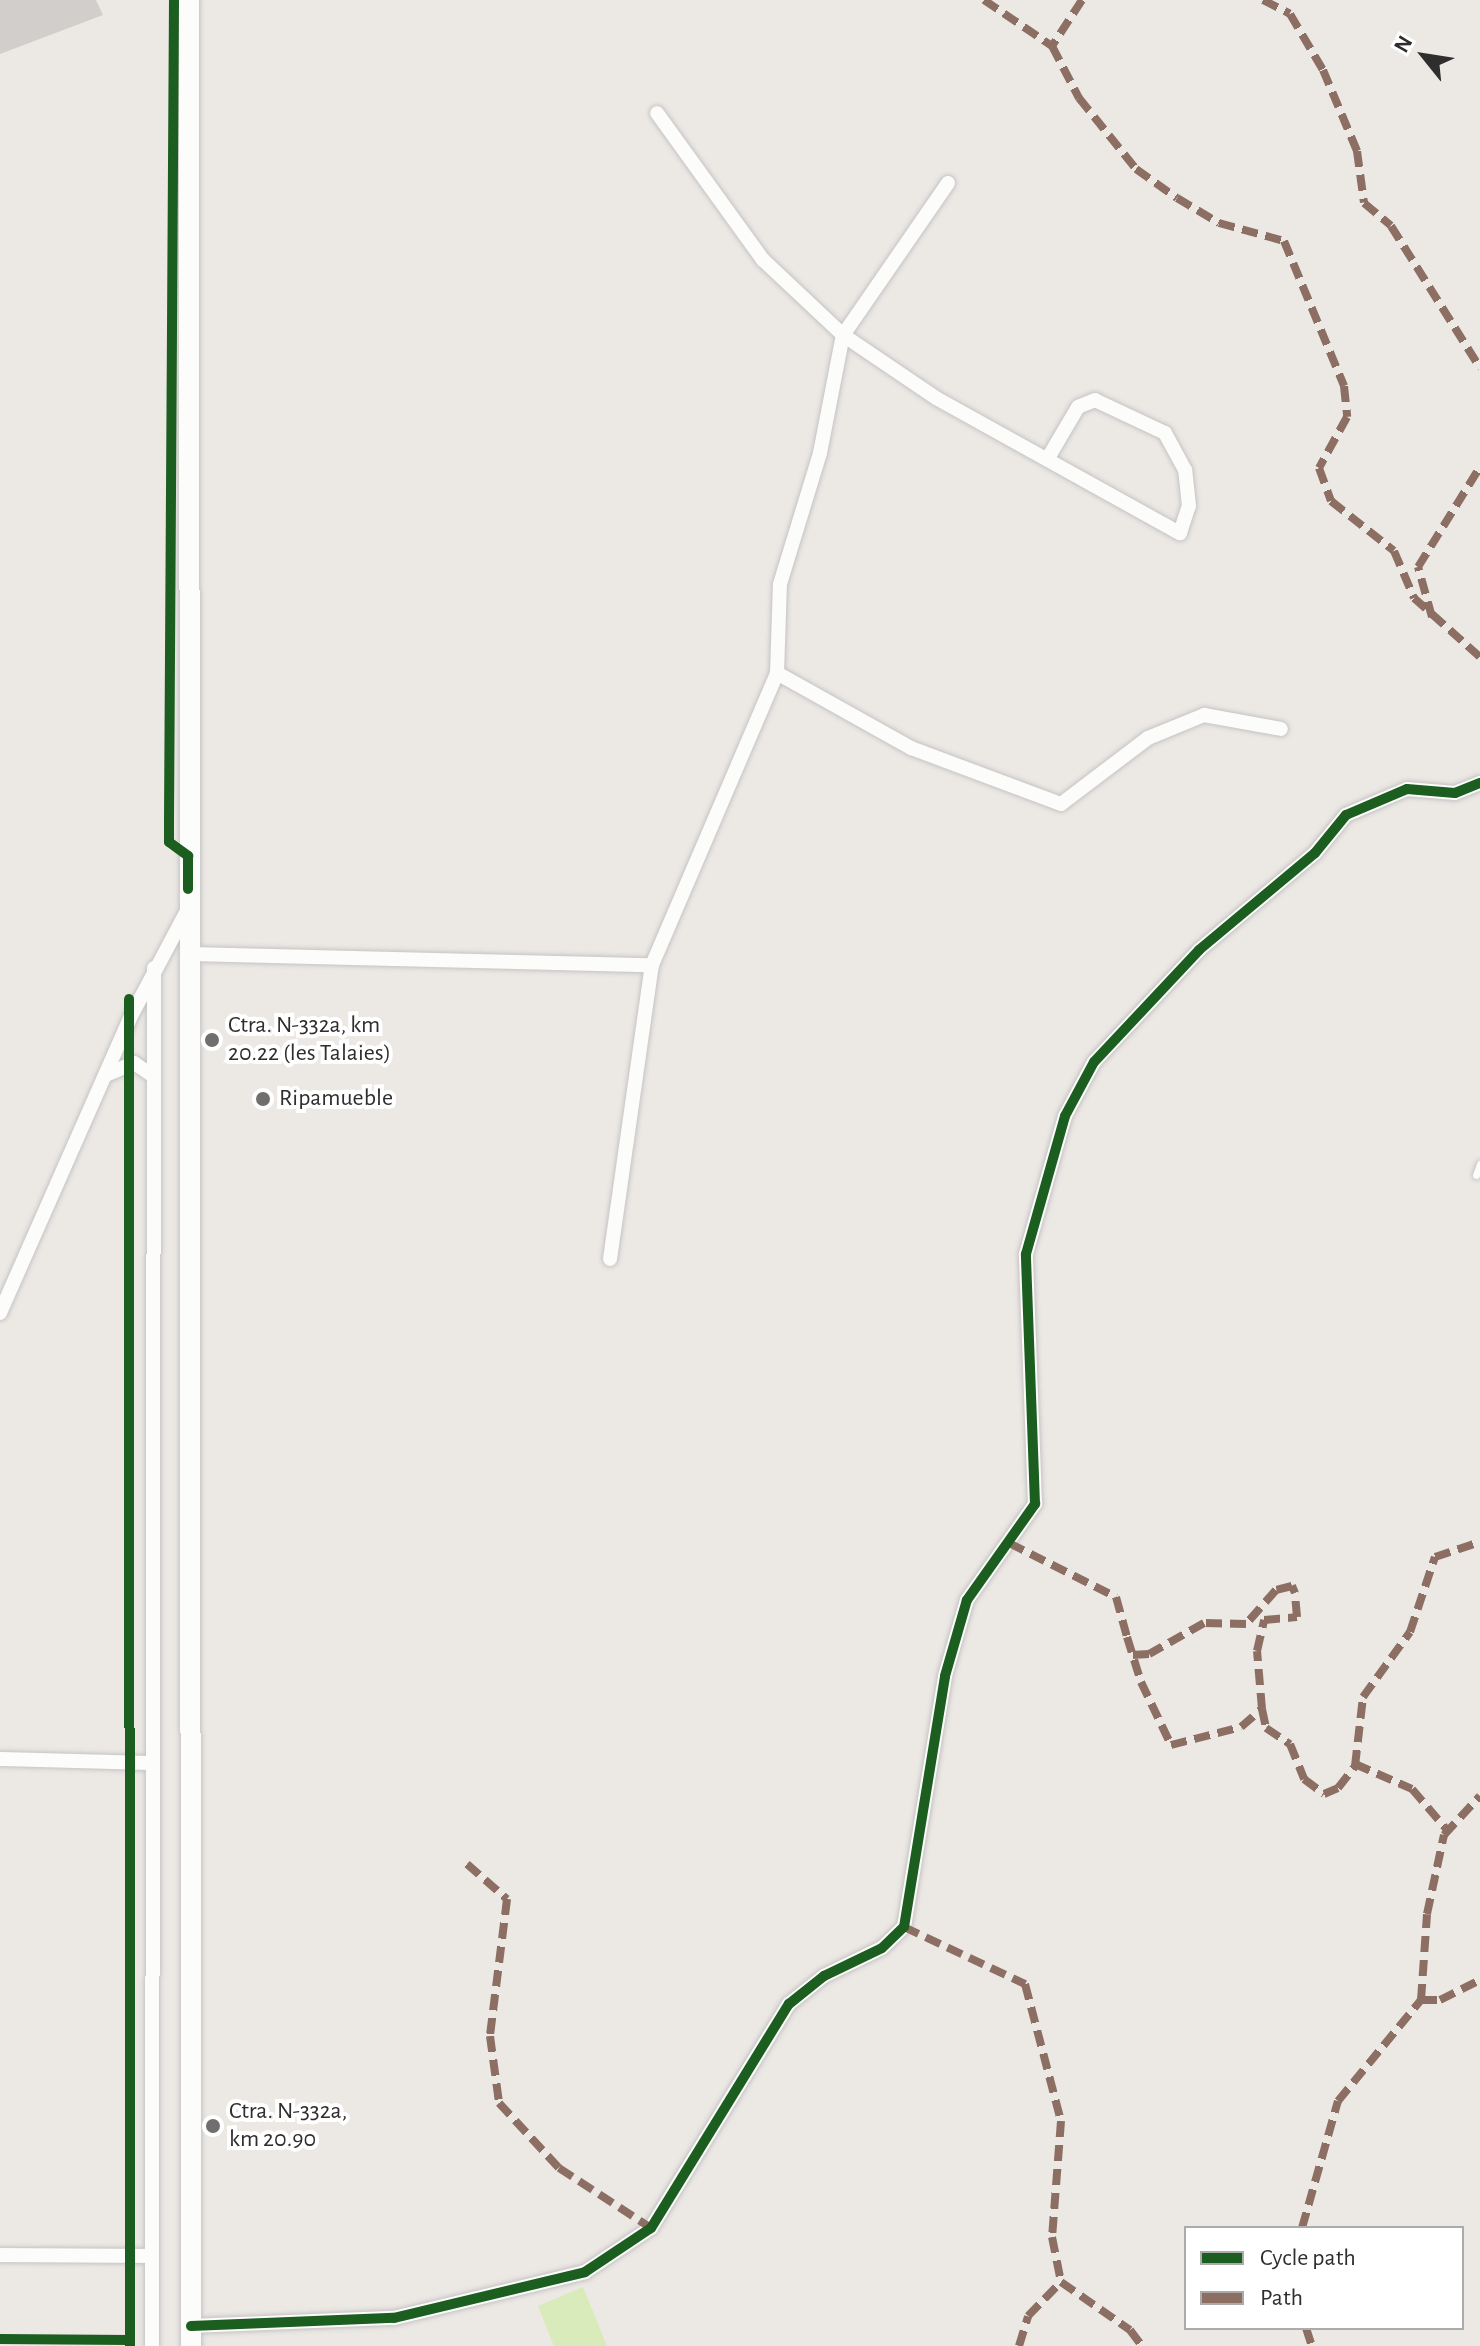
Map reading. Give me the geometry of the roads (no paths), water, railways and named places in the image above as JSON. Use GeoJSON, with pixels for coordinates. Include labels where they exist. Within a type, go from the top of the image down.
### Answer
{"type":"FeatureCollection","features":[{"type":"Feature","properties":{"kind":"main road"},"geometry":{"type":"LineString","coordinates":[[191,0],[187,911],[191,2336]]}},
{"type":"Feature","properties":{"kind":"street"},"geometry":{"type":"LineString","coordinates":[[657,113],[763,260],[843,335],[936,398],[1180,533],[1189,506],[1185,470],[1165,433],[1095,400],[1078,407],[1048,458]]}},
{"type":"Feature","properties":{"kind":"street"},"geometry":{"type":"LineString","coordinates":[[610,1259],[652,965],[777,673],[780,584],[820,453],[843,335],[948,183]]}},
{"type":"Feature","properties":{"kind":"street"},"geometry":{"type":"LineString","coordinates":[[777,673],[911,748],[1061,804],[1148,738],[1204,715],[1281,729]]}},
{"type":"Feature","properties":{"kind":"street"},"geometry":{"type":"LineString","coordinates":[[191,2336],[394,2318],[585,2272],[651,2228],[789,2004],[904,1927],[945,1676],[967,1600],[1035,1504],[1026,1254],[1065,1116],[1094,1062],[1157,995],[1315,853],[1346,815],[1407,789],[1455,793],[1480,783]]}},
{"type":"Feature","properties":{"kind":"street"},"geometry":{"type":"LineString","coordinates":[[0,1313],[154,968],[187,911]]}},
{"type":"Feature","properties":{"kind":"street"},"geometry":{"type":"LineString","coordinates":[[187,954],[652,965]]}},
{"type":"Feature","properties":{"kind":"street"},"geometry":{"type":"LineString","coordinates":[[152,2346],[154,968]]}},
{"type":"Feature","properties":{"kind":"street"},"geometry":{"type":"LineString","coordinates":[[107,1075],[134,1063],[152,1075]]}},
{"type":"Feature","properties":{"kind":"street"},"geometry":{"type":"LineString","coordinates":[[0,1759],[152,1763]]}},
{"type":"Feature","properties":{"kind":"street"},"geometry":{"type":"LineString","coordinates":[[0,2255],[152,2256]]}},
{"type":"Feature","properties":{"kind":"lane"},"geometry":{"type":"LineString","coordinates":[[1476,1175],[1480,1164]]}},
{"type":"Feature","properties":{"kind":"place","name":"Ctra. N-332a, km 20.22 (les Talaies)"},"geometry":{"type":"Point","coordinates":[212,1040]}},
{"type":"Feature","properties":{"kind":"place","name":"Ripamueble"},"geometry":{"type":"Point","coordinates":[263,1099]}},
{"type":"Feature","properties":{"kind":"place","name":"Ctra. N-332a, km 20.90"},"geometry":{"type":"Point","coordinates":[213,2126]}}]}
